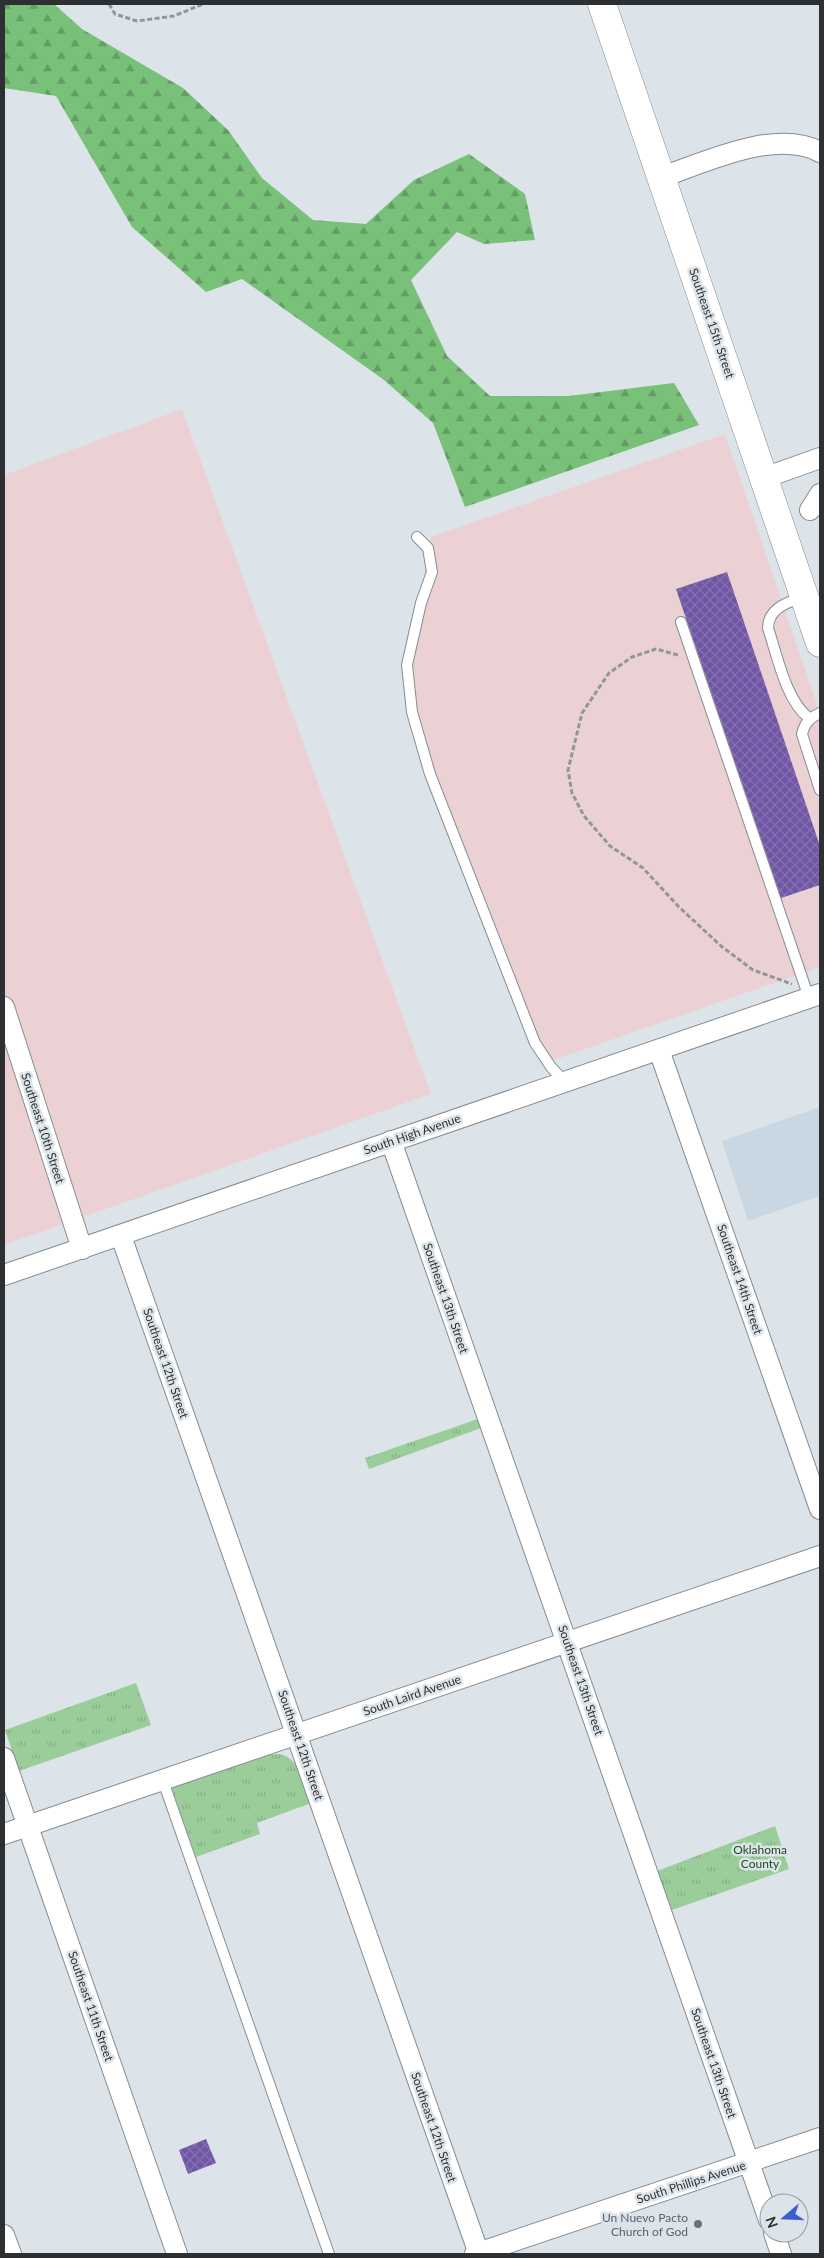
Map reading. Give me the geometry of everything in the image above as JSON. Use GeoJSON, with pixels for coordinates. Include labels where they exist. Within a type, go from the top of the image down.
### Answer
{"type":"FeatureCollection","features":[{"type":"Feature","properties":{"kind":"main road","name":"Southeast 15th Street"},"geometry":{"type":"LineString","coordinates":[[602,4],[820,643]]}},
{"type":"Feature","properties":{"kind":"street"},"geometry":{"type":"LineString","coordinates":[[662,177],[757,146],[787,143],[814,148],[820,152]]}},
{"type":"Feature","properties":{"kind":"street"},"geometry":{"type":"LineString","coordinates":[[764,478],[820,458]]}},
{"type":"Feature","properties":{"kind":"street","name":"South High Avenue"},"geometry":{"type":"LineString","coordinates":[[4,1275],[659,1050],[811,993]]}},
{"type":"Feature","properties":{"kind":"street","name":"Southeast 10th Street"},"geometry":{"type":"LineString","coordinates":[[4,1007],[82,1249]]}},
{"type":"Feature","properties":{"kind":"street","name":"Southeast 14th Street"},"geometry":{"type":"LineString","coordinates":[[659,1050],[820,1509]]}},
{"type":"Feature","properties":{"kind":"street","name":"Southeast 13th Street"},"geometry":{"type":"LineString","coordinates":[[391,1141],[760,2193]]}},
{"type":"Feature","properties":{"kind":"street","name":"Southeast 12th Street"},"geometry":{"type":"LineString","coordinates":[[121,1236],[297,1734],[477,2254]]}},
{"type":"Feature","properties":{"kind":"street","name":"South Laird Avenue"},"geometry":{"type":"LineString","coordinates":[[4,1834],[820,1556]]}},
{"type":"Feature","properties":{"kind":"street","name":"Southeast 11th Street"},"geometry":{"type":"LineString","coordinates":[[4,1758],[177,2254]]}},
{"type":"Feature","properties":{"kind":"street","name":"South Phillips Avenue"},"geometry":{"type":"LineString","coordinates":[[477,2254],[820,2138]]}},
{"type":"Feature","properties":{"kind":"street"},"geometry":{"type":"LineString","coordinates":[[4,2234],[11,2254]]}},
{"type":"Feature","properties":{"kind":"lane"},"geometry":{"type":"LineString","coordinates":[[417,537],[428,548],[432,572],[421,603],[408,666],[412,712],[430,774],[512,989],[535,1043],[551,1067],[565,1082]]}},
{"type":"Feature","properties":{"kind":"lane"},"geometry":{"type":"LineString","coordinates":[[804,596],[773,612],[768,620],[768,628],[792,698],[800,712],[809,718]]}},
{"type":"Feature","properties":{"kind":"lane"},"geometry":{"type":"LineString","coordinates":[[681,622],[811,993]]}},
{"type":"Feature","properties":{"kind":"lane"},"geometry":{"type":"LineString","coordinates":[[820,713],[809,718],[804,725],[802,734],[820,790]]}},
{"type":"Feature","properties":{"kind":"lane"},"geometry":{"type":"LineString","coordinates":[[163,1781],[329,2254]]}},
{"type":"Feature","properties":{"kind":"path"},"geometry":{"type":"LineString","coordinates":[[109,4],[116,14],[137,21],[174,16],[203,4]]}},
{"type":"Feature","properties":{"kind":"path"},"geometry":{"type":"LineString","coordinates":[[682,656],[656,649],[632,657],[609,673],[582,713],[568,770],[572,793],[584,816],[610,846],[643,868],[679,907],[721,946],[753,970],[811,993]]}},
{"type":"Feature","properties":{"kind":"shaded area"},"geometry":{"type":"Polygon","coordinates":[[[182,409],[431,1094],[4,1245],[4,475],[182,409]]]}},
{"type":"Feature","properties":{"kind":"shaded area"},"geometry":{"type":"Polygon","coordinates":[[[725,434],[820,713],[820,967],[545,1063],[454,833],[404,685],[431,537],[725,434]]]}},
{"type":"Feature","properties":{"kind":"shaded area"},"geometry":{"type":"Polygon","coordinates":[[[820,1107],[820,1196],[748,1221],[722,1141],[820,1107]]]}},
{"type":"Feature","properties":{"kind":"green space"},"geometry":{"type":"Polygon","coordinates":[[[4,4],[54,4],[82,29],[183,88],[228,130],[262,178],[313,220],[366,224],[414,180],[469,154],[525,194],[535,240],[484,244],[457,232],[411,280],[447,356],[490,396],[569,396],[674,383],[699,425],[465,507],[433,423],[384,380],[242,279],[206,292],[132,227],[56,96],[4,88],[4,4]]]}},
{"type":"Feature","properties":{"kind":"green space"},"geometry":{"type":"Polygon","coordinates":[[[478,1419],[481,1428],[369,1469],[365,1458],[478,1419]]]}},
{"type":"Feature","properties":{"kind":"green space"},"geometry":{"type":"Polygon","coordinates":[[[136,1683],[151,1725],[19,1771],[5,1730],[136,1683]]]}},
{"type":"Feature","properties":{"kind":"green space"},"geometry":{"type":"Polygon","coordinates":[[[279,1754],[292,1761],[297,1767],[311,1803],[257,1823],[260,1834],[196,1857],[171,1786],[266,1755],[279,1754]]]}},
{"type":"Feature","properties":{"kind":"green space","name":"Oklahoma County"},"geometry":{"type":"Polygon","coordinates":[[[775,1826],[789,1869],[672,1910],[657,1871],[775,1826]]]}},
{"type":"Feature","properties":{"kind":"building"},"geometry":{"type":"Polygon","coordinates":[[[727,572],[820,846],[820,885],[781,898],[676,589],[727,572]]]}},
{"type":"Feature","properties":{"kind":"building"},"geometry":{"type":"Polygon","coordinates":[[[206,2139],[216,2163],[188,2174],[179,2150],[206,2139]]]}},
{"type":"Feature","properties":{"kind":"place","name":"Un Nuevo Pacto Church of God"},"geometry":{"type":"Point","coordinates":[698,2224]}}]}
